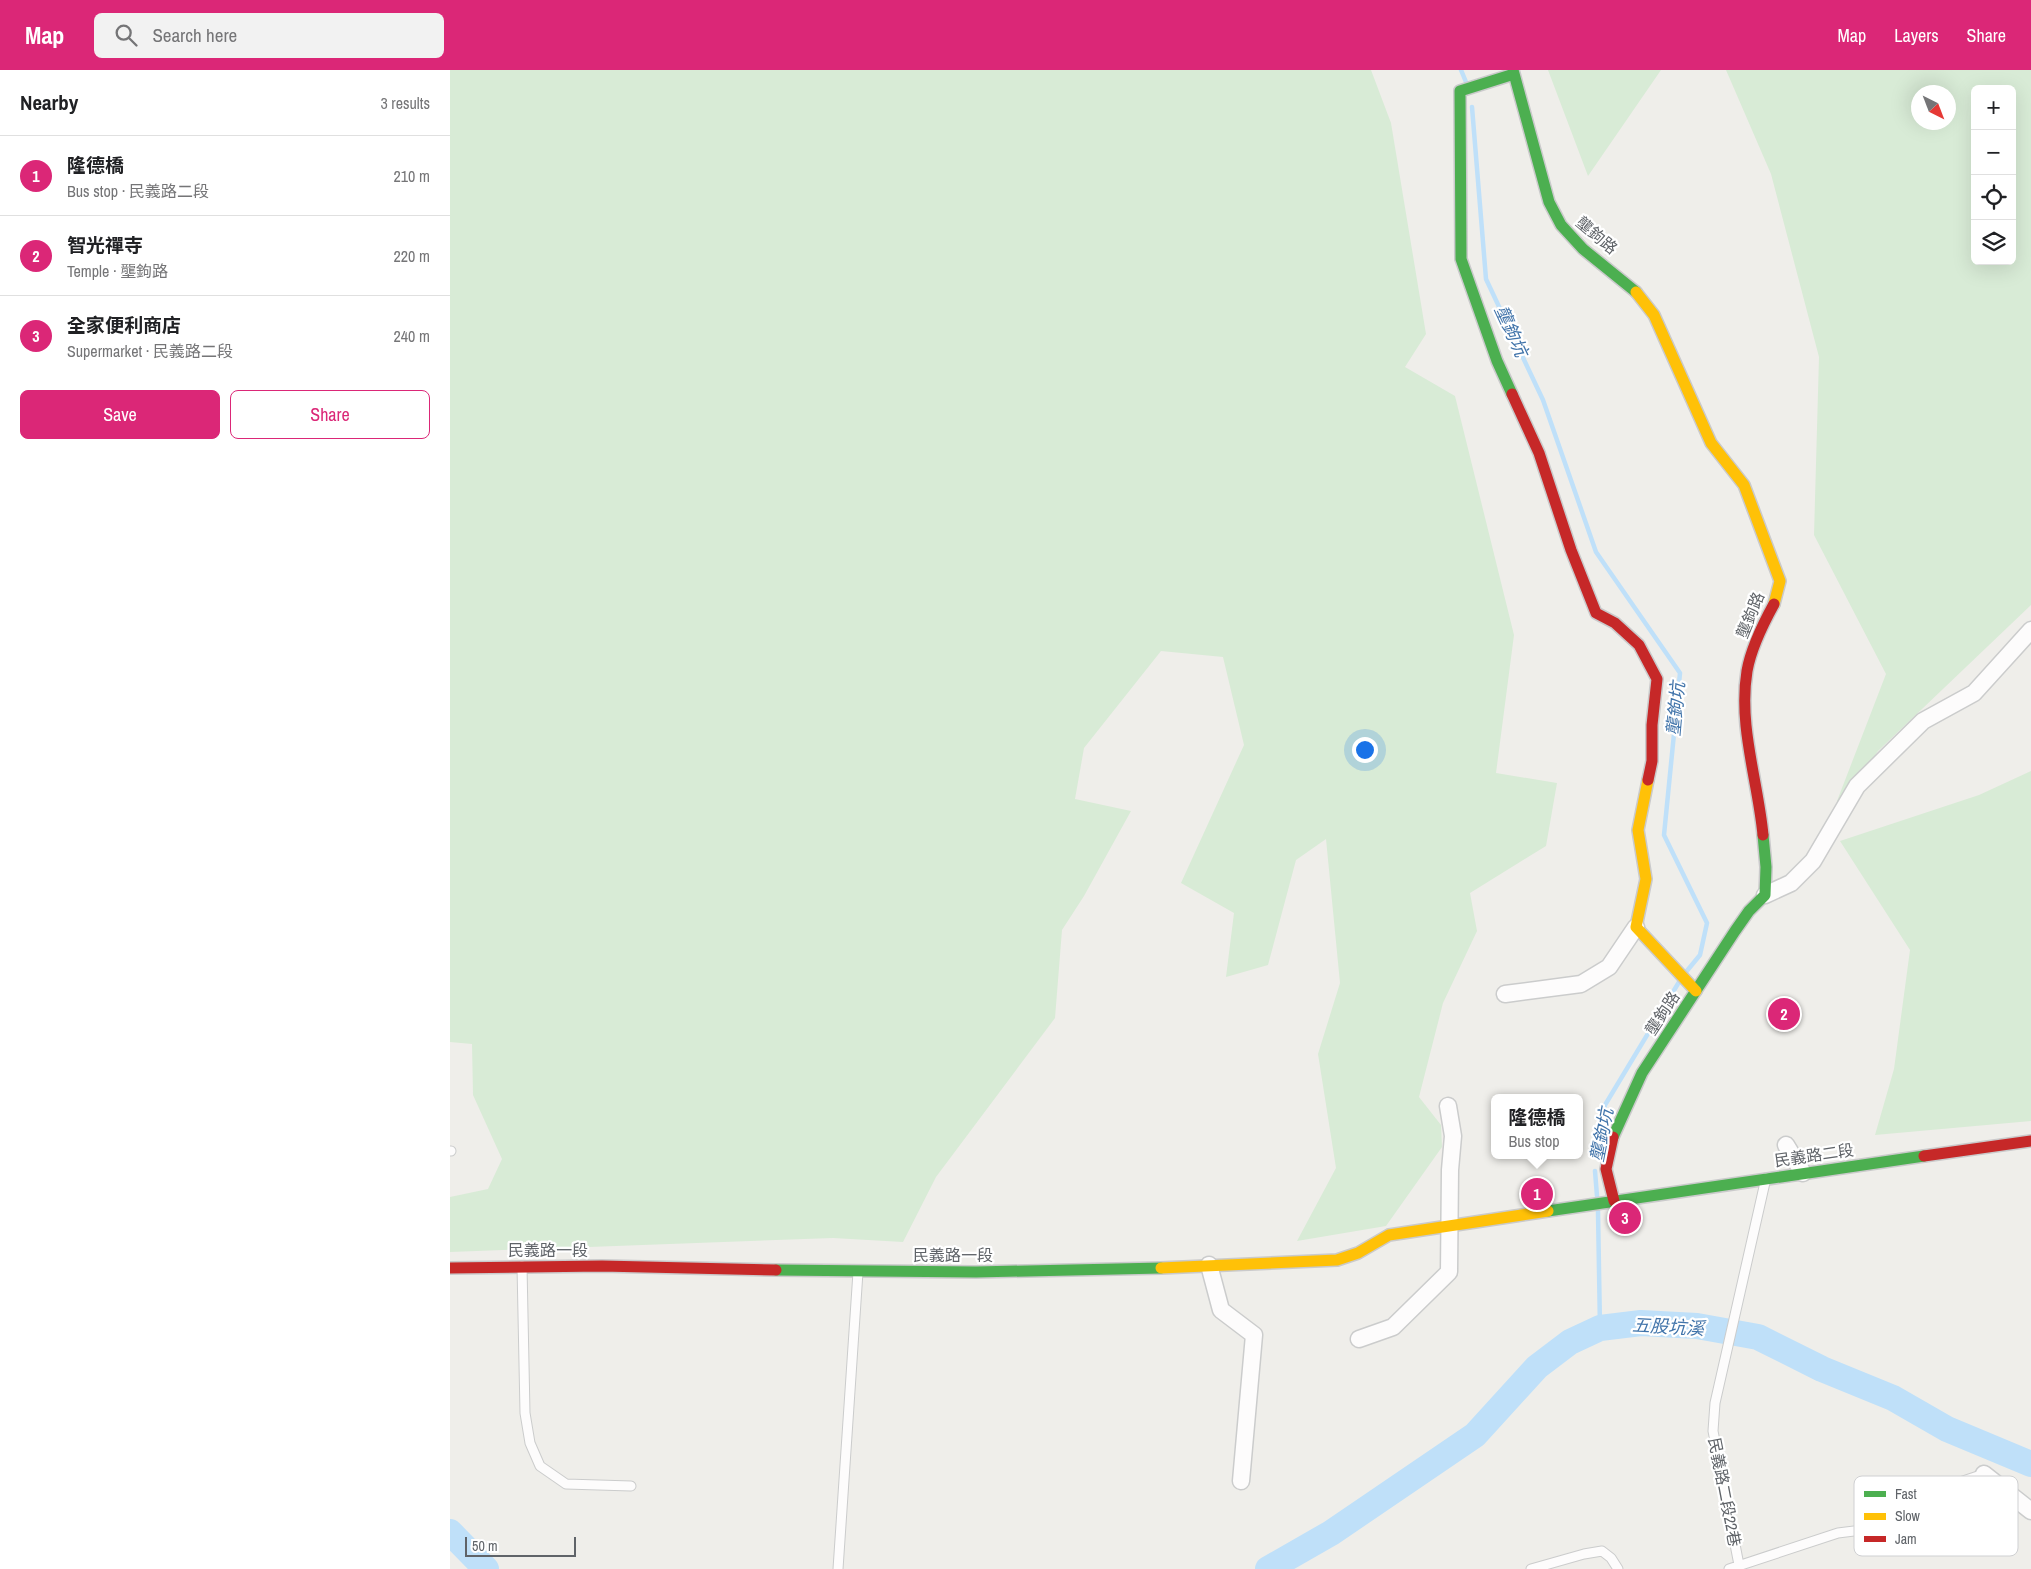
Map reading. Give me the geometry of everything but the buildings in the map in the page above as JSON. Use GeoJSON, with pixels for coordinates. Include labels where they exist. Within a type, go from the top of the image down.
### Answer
{"type":"FeatureCollection","features":[{"type":"Feature","properties":{"kind":"street","name":"壟鉤路"},"geometry":{"type":"LineString","coordinates":[[1513,72],[1549,202],[1561,226],[1583,249],[1633,287],[1654,315],[1711,443],[1744,485],[1780,581],[1775,602],[1760,628],[1747,671],[1746,732],[1760,799],[1766,867],[1765,895],[1749,911],[1693,987],[1642,1073],[1611,1141],[1606,1170],[1608,1202]]}},
{"type":"Feature","properties":{"kind":"street"},"geometry":{"type":"LineString","coordinates":[[1505,994],[1581,984],[1609,967],[1636,928],[1646,879],[1638,830],[1652,761],[1652,725],[1657,679],[1639,645],[1615,624],[1596,613],[1571,550],[1539,453],[1497,361],[1462,259],[1460,92],[1513,72]]}},
{"type":"Feature","properties":{"kind":"street"},"geometry":{"type":"LineString","coordinates":[[1765,895],[1774,893],[1791,883],[1813,861],[1857,786],[1924,721],[1974,693],[2031,630]]}},
{"type":"Feature","properties":{"kind":"street"},"geometry":{"type":"LineString","coordinates":[[1636,928],[1693,987]]}},
{"type":"Feature","properties":{"kind":"street"},"geometry":{"type":"LineString","coordinates":[[1359,1339],[1394,1327],[1449,1272],[1453,1136],[1448,1106]]}},
{"type":"Feature","properties":{"kind":"street","name":"民義路二段"},"geometry":{"type":"LineString","coordinates":[[1449,1226],[1766,1178],[2031,1141]]}},
{"type":"Feature","properties":{"kind":"street"},"geometry":{"type":"LineString","coordinates":[[1786,1145],[1802,1173]]}},
{"type":"Feature","properties":{"kind":"street","name":"民義路一段"},"geometry":{"type":"LineString","coordinates":[[450,1268],[522,1264],[858,1272],[1139,1271],[1209,1265],[1337,1260],[1358,1253],[1389,1235],[1449,1226]]}},
{"type":"Feature","properties":{"kind":"street"},"geometry":{"type":"LineString","coordinates":[[1209,1265],[1222,1310],[1254,1334],[1241,1481]]}},
{"type":"Feature","properties":{"kind":"street"},"geometry":{"type":"LineString","coordinates":[[2018,1501],[2031,1511]]}},
{"type":"Feature","properties":{"kind":"lane","name":"民義路二段22巷"},"geometry":{"type":"LineString","coordinates":[[1739,1565],[1713,1431],[1715,1403],[1738,1311],[1766,1178]]}},
{"type":"Feature","properties":{"kind":"lane"},"geometry":{"type":"LineString","coordinates":[[522,1264],[525,1413],[530,1443],[540,1466],[566,1484],[631,1486]]}},
{"type":"Feature","properties":{"kind":"lane"},"geometry":{"type":"LineString","coordinates":[[838,1569],[858,1272]]}},
{"type":"Feature","properties":{"kind":"lane","name":"民義路二段22巷"},"geometry":{"type":"LineString","coordinates":[[1978,1476],[1984,1474]]}},
{"type":"Feature","properties":{"kind":"lane","name":"民義路二段22巷"},"geometry":{"type":"LineString","coordinates":[[1729,1569],[1838,1532],[1854,1530]]}},
{"type":"Feature","properties":{"kind":"lane"},"geometry":{"type":"LineString","coordinates":[[1531,1569],[1584,1554],[1602,1551],[1611,1558],[1618,1569]]}},
{"type":"Feature","properties":{"kind":"green space"},"geometry":{"type":"Polygon","coordinates":[[[450,70],[1371,70],[1391,123],[1426,334],[1405,367],[1455,396],[1514,635],[1496,773],[1557,783],[1546,846],[1470,893],[1477,931],[1443,1003],[1419,1097],[1441,1125],[1442,1147],[1386,1226],[1297,1241],[1336,1168],[1318,1054],[1340,983],[1326,839],[1296,860],[1268,965],[1226,977],[1234,913],[1181,883],[1244,745],[1223,657],[1161,651],[1084,748],[1075,799],[1131,811],[1084,896],[1062,930],[1055,1018],[936,1177],[903,1242],[833,1238],[450,1252],[450,1197],[488,1189],[502,1159],[473,1095],[472,1044],[450,1042],[450,70]]]}},
{"type":"Feature","properties":{"kind":"green space"},"geometry":{"type":"Polygon","coordinates":[[[1548,70],[1661,70],[1588,176],[1548,70]]]}},
{"type":"Feature","properties":{"kind":"green space"},"geometry":{"type":"Polygon","coordinates":[[[1726,70],[2031,70],[2031,605],[1878,751],[1843,803],[1838,805],[1837,801],[1886,674],[1814,535],[1819,357],[1771,174],[1726,70]]]}},
{"type":"Feature","properties":{"kind":"green space"},"geometry":{"type":"Polygon","coordinates":[[[2031,771],[2031,1121],[1875,1135],[1894,1069],[1910,950],[1840,841],[1979,795],[2031,771]]]}},
{"type":"Feature","properties":{"kind":"waterway","name":"壟鉤坑"},"geometry":{"type":"LineString","coordinates":[[1461,70],[1466,82]]}},
{"type":"Feature","properties":{"kind":"waterway","name":"壟鉤坑"},"geometry":{"type":"LineString","coordinates":[[1472,107],[1486,279],[1543,400],[1596,552],[1680,673],[1664,835],[1707,923],[1700,955],[1686,972]]}},
{"type":"Feature","properties":{"kind":"waterway","name":"壟鉤坑"},"geometry":{"type":"LineString","coordinates":[[1599,1141],[1605,1105],[1679,982]]}},
{"type":"Feature","properties":{"kind":"waterway","name":"壟鉤坑"},"geometry":{"type":"LineString","coordinates":[[1595,1171],[1597,1196]]}},
{"type":"Feature","properties":{"kind":"waterway","name":"壟鉤坑"},"geometry":{"type":"LineString","coordinates":[[1598,1211],[1600,1328]]}},
{"type":"Feature","properties":{"kind":"waterway","name":"五股坑溪"},"geometry":{"type":"LineString","coordinates":[[1268,1569],[1331,1533],[1475,1435],[1537,1367],[1570,1342],[1600,1328],[1641,1323],[1697,1326],[1758,1337],[1822,1369],[1893,1398],[1947,1429],[2031,1464]]}},
{"type":"Feature","properties":{"kind":"waterway","name":"五股坑溪"},"geometry":{"type":"LineString","coordinates":[[450,1532],[486,1569]]}},
{"type":"Feature","properties":{"kind":"traffic: fast"},"geometry":{"type":"LineString","coordinates":[[1513,70],[1549,202],[1561,225],[1583,249],[1636,292]]}},
{"type":"Feature","properties":{"kind":"traffic: fast"},"geometry":{"type":"LineString","coordinates":[[1512,394],[1497,361],[1461,259],[1460,91],[1514,74]]}},
{"type":"Feature","properties":{"kind":"traffic: fast"},"geometry":{"type":"LineString","coordinates":[[1613,1137],[1642,1073],[1735,931],[1749,911],[1765,895],[1766,867],[1763,835]]}},
{"type":"Feature","properties":{"kind":"traffic: fast"},"geometry":{"type":"LineString","coordinates":[[1548,1211],[1924,1156]]}},
{"type":"Feature","properties":{"kind":"traffic: fast"},"geometry":{"type":"LineString","coordinates":[[776,1270],[976,1272],[1161,1268]]}},
{"type":"Feature","properties":{"kind":"traffic: slow"},"geometry":{"type":"LineString","coordinates":[[1636,292],[1654,315],[1711,443],[1744,485],[1780,581],[1774,604]]}},
{"type":"Feature","properties":{"kind":"traffic: slow"},"geometry":{"type":"LineString","coordinates":[[1648,780],[1638,830],[1646,879],[1636,927],[1696,991]]}},
{"type":"Feature","properties":{"kind":"traffic: slow"},"geometry":{"type":"LineString","coordinates":[[1161,1268],[1337,1260],[1358,1253],[1389,1235],[1548,1211]]}},
{"type":"Feature","properties":{"kind":"traffic: jam"},"geometry":{"type":"LineString","coordinates":[[1512,394],[1539,453],[1571,550],[1596,613],[1615,623],[1639,645],[1657,679],[1652,725],[1652,761],[1648,780]]}},
{"type":"Feature","properties":{"kind":"traffic: jam"},"geometry":{"type":"LineString","coordinates":[[1763,835],[1747,733],[1745,692],[1751,654],[1774,604]]}},
{"type":"Feature","properties":{"kind":"traffic: jam"},"geometry":{"type":"LineString","coordinates":[[1613,1137],[1606,1169],[1614,1201]]}},
{"type":"Feature","properties":{"kind":"traffic: jam"},"geometry":{"type":"LineString","coordinates":[[1924,1156],[2031,1141]]}},
{"type":"Feature","properties":{"kind":"traffic: jam"},"geometry":{"type":"LineString","coordinates":[[450,1268],[602,1266],[776,1270]]}},
{"type":"Feature","properties":{"kind":"place","name":"智光禪寺"},"geometry":{"type":"Point","coordinates":[1784,1014]}},
{"type":"Feature","properties":{"kind":"place","name":"隆德橋"},"geometry":{"type":"Point","coordinates":[1537,1194]}},
{"type":"Feature","properties":{"kind":"place","name":"全家便利商店"},"geometry":{"type":"Point","coordinates":[1625,1218]}}]}
